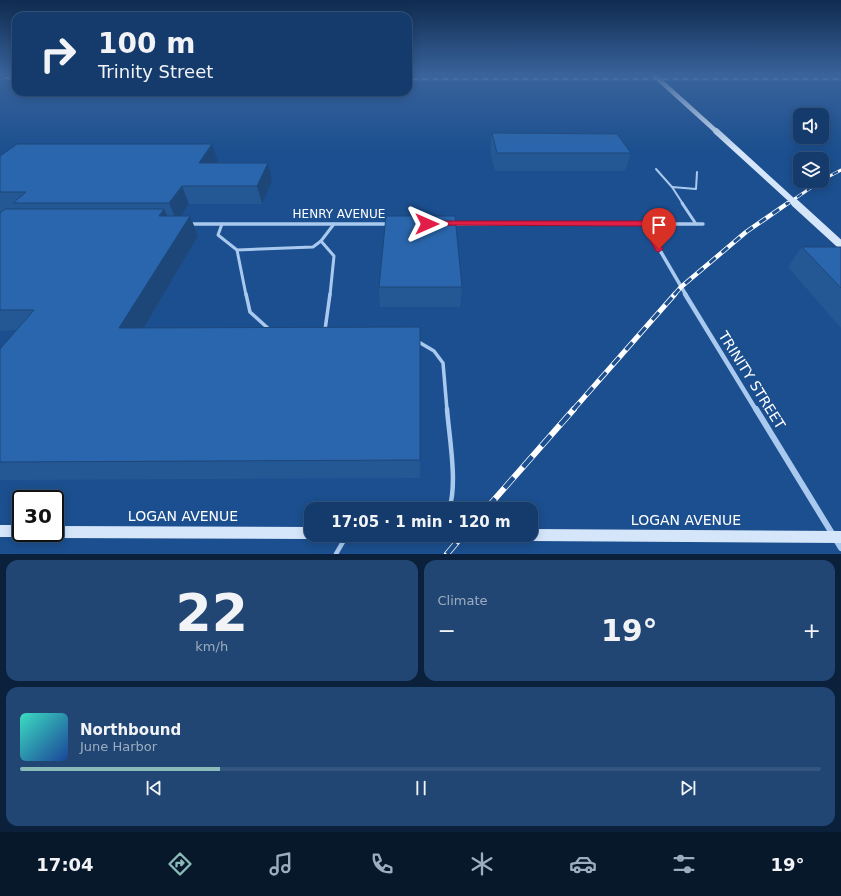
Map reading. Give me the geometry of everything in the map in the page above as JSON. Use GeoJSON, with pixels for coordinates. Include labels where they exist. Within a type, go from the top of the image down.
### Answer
{"type":"FeatureCollection","features":[{"type":"Feature","properties":{"kind":"main road"},"geometry":{"type":"LineString","coordinates":[[682,101],[841,245]]}},
{"type":"Feature","properties":{"kind":"main road"},"geometry":{"type":"LineString","coordinates":[[0,531],[12,532]]}},
{"type":"Feature","properties":{"kind":"main road","name":"LOGAN AVENUE"},"geometry":{"type":"LineString","coordinates":[[64,532],[304,533]]}},
{"type":"Feature","properties":{"kind":"main road","name":"LOGAN AVENUE"},"geometry":{"type":"LineString","coordinates":[[538,535],[839,540]]}},
{"type":"Feature","properties":{"kind":"street","name":"TRINITY STREET"},"geometry":{"type":"LineString","coordinates":[[644,223],[681,287],[839,540]]}},
{"type":"Feature","properties":{"kind":"street","name":"HENRY AVENUE"},"geometry":{"type":"LineString","coordinates":[[183,224],[397,224]]}},
{"type":"Feature","properties":{"kind":"street"},"geometry":{"type":"LineString","coordinates":[[445,224],[703,224]]}},
{"type":"Feature","properties":{"kind":"lane"},"geometry":{"type":"LineString","coordinates":[[656,169],[672,187],[696,224]]}},
{"type":"Feature","properties":{"kind":"lane"},"geometry":{"type":"LineString","coordinates":[[672,187],[696,189],[697,172]]}},
{"type":"Feature","properties":{"kind":"lane"},"geometry":{"type":"LineString","coordinates":[[222,224],[218,235],[237,250],[250,312],[270,330],[278,330]]}},
{"type":"Feature","properties":{"kind":"lane"},"geometry":{"type":"LineString","coordinates":[[237,250],[313,247],[321,241],[334,224]]}},
{"type":"Feature","properties":{"kind":"lane"},"geometry":{"type":"LineString","coordinates":[[321,241],[334,256],[329,310],[324,334],[330,334]]}},
{"type":"Feature","properties":{"kind":"lane"},"geometry":{"type":"LineString","coordinates":[[413,339],[434,351],[443,363],[453,481],[452,502]]}},
{"type":"Feature","properties":{"kind":"lane"},"geometry":{"type":"LineString","coordinates":[[336,554],[342,542]]}},
{"type":"Feature","properties":{"kind":"building"},"geometry":{"type":"Polygon","coordinates":[[[492,133],[617,134],[631,153],[497,153],[492,133]]]}},
{"type":"Feature","properties":{"kind":"building"},"geometry":{"type":"Polygon","coordinates":[[[17,144],[212,144],[199,163],[268,163],[257,186],[182,186],[169,203],[13,203],[26,192],[0,192],[0,156],[17,144]]]}},
{"type":"Feature","properties":{"kind":"building"},"geometry":{"type":"Polygon","coordinates":[[[5,209],[164,209],[159,216],[190,216],[119,328],[420,327],[420,460],[0,462],[0,349],[34,310],[0,310],[0,213],[5,209]]]}},
{"type":"Feature","properties":{"kind":"building"},"geometry":{"type":"Polygon","coordinates":[[[386,216],[455,216],[462,287],[379,287],[386,216]]]}},
{"type":"Feature","properties":{"kind":"building"},"geometry":{"type":"Polygon","coordinates":[[[802,247],[841,247],[841,288],[802,247]]]}},
{"type":"Feature","properties":{"kind":"railway"},"geometry":{"type":"LineString","coordinates":[[829,176],[841,170]]}},
{"type":"Feature","properties":{"kind":"railway"},"geometry":{"type":"LineString","coordinates":[[787,204],[811,188]]}},
{"type":"Feature","properties":{"kind":"railway"},"geometry":{"type":"LineString","coordinates":[[674,295],[681,287],[746,232],[788,203]]}},
{"type":"Feature","properties":{"kind":"railway"},"geometry":{"type":"LineString","coordinates":[[573,410],[675,294]]}},
{"type":"Feature","properties":{"kind":"railway"},"geometry":{"type":"LineString","coordinates":[[492,502],[574,409]]}},
{"type":"Feature","properties":{"kind":"railway"},"geometry":{"type":"LineString","coordinates":[[447,554],[457,542]]}},
{"type":"Feature","properties":{"kind":"route"},"geometry":{"type":"LineString","coordinates":[[427,224],[644,223],[659,249]]}}]}
